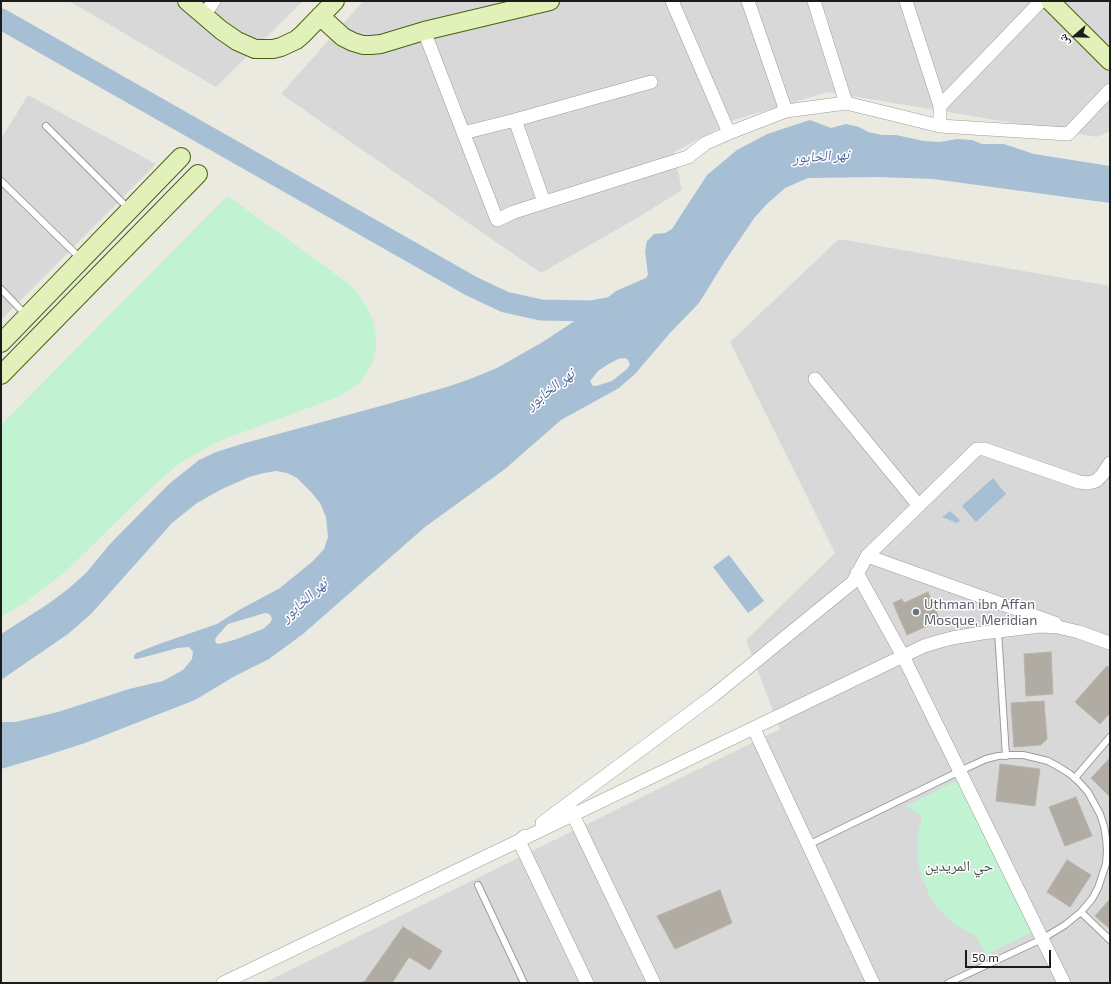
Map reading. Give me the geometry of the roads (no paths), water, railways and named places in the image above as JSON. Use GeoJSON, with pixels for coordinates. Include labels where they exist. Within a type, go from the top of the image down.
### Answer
{"type":"FeatureCollection","features":[{"type":"Feature","properties":{"kind":"street"},"geometry":{"type":"LineString","coordinates":[[187,1],[221,30],[237,41],[255,48],[264,49],[281,47],[296,40],[335,1]]}},
{"type":"Feature","properties":{"kind":"street"},"geometry":{"type":"LineString","coordinates":[[204,15],[214,1]]}},
{"type":"Feature","properties":{"kind":"street"},"geometry":{"type":"LineString","coordinates":[[320,16],[343,37],[353,42],[371,46],[424,31],[550,1]]}},
{"type":"Feature","properties":{"kind":"street"},"geometry":{"type":"LineString","coordinates":[[672,1],[729,133]]}},
{"type":"Feature","properties":{"kind":"street"},"geometry":{"type":"LineString","coordinates":[[748,1],[786,111]]}},
{"type":"Feature","properties":{"kind":"street"},"geometry":{"type":"LineString","coordinates":[[814,1],[846,103]]}},
{"type":"Feature","properties":{"kind":"street"},"geometry":{"type":"LineString","coordinates":[[906,1],[940,106],[940,126]]}},
{"type":"Feature","properties":{"kind":"street"},"geometry":{"type":"LineString","coordinates":[[940,106],[1041,1]]}},
{"type":"Feature","properties":{"kind":"street"},"geometry":{"type":"LineString","coordinates":[[1050,1],[1110,61]]}},
{"type":"Feature","properties":{"kind":"street"},"geometry":{"type":"LineString","coordinates":[[424,31],[497,220],[514,212],[544,202],[688,157],[706,143],[786,111],[846,103],[940,126],[1068,134],[1110,90]]}},
{"type":"Feature","properties":{"kind":"street"},"geometry":{"type":"LineString","coordinates":[[463,133],[651,82]]}},
{"type":"Feature","properties":{"kind":"street"},"geometry":{"type":"LineString","coordinates":[[515,120],[544,202]]}},
{"type":"Feature","properties":{"kind":"street"},"geometry":{"type":"LineString","coordinates":[[1,343],[182,157]]}},
{"type":"Feature","properties":{"kind":"street"},"geometry":{"type":"LineString","coordinates":[[1,375],[198,174]]}},
{"type":"Feature","properties":{"kind":"street"},"geometry":{"type":"LineString","coordinates":[[814,379],[919,506]]}},
{"type":"Feature","properties":{"kind":"street"},"geometry":{"type":"LineString","coordinates":[[519,841],[713,696],[853,582],[867,556],[977,449],[984,449],[1079,482],[1088,483],[1096,481],[1110,463]]}},
{"type":"Feature","properties":{"kind":"street"},"geometry":{"type":"LineString","coordinates":[[867,556],[1110,643]]}},
{"type":"Feature","properties":{"kind":"street"},"geometry":{"type":"LineString","coordinates":[[858,573],[903,656],[1064,983]]}},
{"type":"Feature","properties":{"kind":"street"},"geometry":{"type":"LineString","coordinates":[[223,983],[924,646],[952,638],[1040,626],[1058,627],[1079,632]]}},
{"type":"Feature","properties":{"kind":"street"},"geometry":{"type":"LineString","coordinates":[[754,729],[872,983]]}},
{"type":"Feature","properties":{"kind":"street"},"geometry":{"type":"LineString","coordinates":[[573,815],[654,983]]}},
{"type":"Feature","properties":{"kind":"street"},"geometry":{"type":"LineString","coordinates":[[519,841],[587,983]]}},
{"type":"Feature","properties":{"kind":"lane"},"geometry":{"type":"LineString","coordinates":[[46,126],[130,210]]}},
{"type":"Feature","properties":{"kind":"lane"},"geometry":{"type":"LineString","coordinates":[[1,180],[82,260]]}},
{"type":"Feature","properties":{"kind":"lane"},"geometry":{"type":"LineString","coordinates":[[1,289],[28,316]]}},
{"type":"Feature","properties":{"kind":"lane"},"geometry":{"type":"LineString","coordinates":[[998,631],[1006,756]]}},
{"type":"Feature","properties":{"kind":"lane"},"geometry":{"type":"LineString","coordinates":[[1075,778],[1110,737]]}},
{"type":"Feature","properties":{"kind":"lane"},"geometry":{"type":"LineString","coordinates":[[808,845],[960,771],[986,760],[1006,756],[1036,758],[1059,767],[1075,778],[1095,802],[1108,842],[1106,864],[1103,876],[1092,899],[1066,926],[948,983]]}},
{"type":"Feature","properties":{"kind":"lane"},"geometry":{"type":"LineString","coordinates":[[478,885],[524,983]]}},
{"type":"Feature","properties":{"kind":"lane"},"geometry":{"type":"LineString","coordinates":[[1081,912],[1110,940]]}},
{"type":"Feature","properties":{"kind":"water","name":"نهر الخابور"},"geometry":{"type":"Polygon","coordinates":[[[810,120],[831,128],[846,124],[859,127],[868,132],[882,135],[896,135],[924,141],[940,142],[957,139],[972,140],[982,144],[1004,144],[1034,154],[1110,166],[1110,203],[933,179],[879,177],[808,178],[785,188],[755,217],[699,303],[670,333],[635,374],[619,388],[561,420],[505,469],[425,527],[303,634],[269,659],[235,676],[195,700],[85,743],[1,769],[1,722],[16,722],[58,712],[129,689],[163,681],[183,670],[192,659],[193,652],[189,647],[178,648],[134,659],[136,653],[217,624],[239,610],[280,588],[313,561],[324,549],[328,537],[326,517],[320,503],[297,478],[287,473],[276,471],[249,477],[220,490],[197,503],[172,523],[91,614],[68,634],[1,680],[1,634],[48,604],[86,573],[110,544],[169,484],[199,460],[216,452],[450,386],[497,368],[541,343],[590,311],[616,291],[646,278],[648,275],[645,251],[647,241],[654,234],[665,233],[672,229],[707,175],[737,150],[767,134],[810,120]],[[625,358],[618,359],[598,371],[590,381],[593,386],[612,381],[627,369],[630,365],[628,360],[625,358]],[[265,613],[228,624],[217,636],[215,640],[216,643],[219,644],[234,640],[263,629],[272,619],[269,614],[265,613]]]}},
{"type":"Feature","properties":{"kind":"water"},"geometry":{"type":"Polygon","coordinates":[[[993,478],[1006,494],[976,522],[962,506],[993,478]]]}},
{"type":"Feature","properties":{"kind":"water"},"geometry":{"type":"Polygon","coordinates":[[[950,511],[960,520],[957,523],[942,517],[950,511]]]}},
{"type":"Feature","properties":{"kind":"water"},"geometry":{"type":"Polygon","coordinates":[[[729,555],[764,601],[748,613],[713,567],[729,555]]]}},
{"type":"Feature","properties":{"kind":"waterway"},"geometry":{"type":"LineString","coordinates":[[1,19],[471,286],[505,302],[541,310],[590,311],[619,306]]}},
{"type":"Feature","properties":{"kind":"place","name":"Uthman ibn Affan Mosque, Meridian"},"geometry":{"type":"Point","coordinates":[916,612]}},
{"type":"Feature","properties":{"kind":"district","name":"حي المريدين"},"geometry":{"type":"Point","coordinates":[959,866]}}]}
